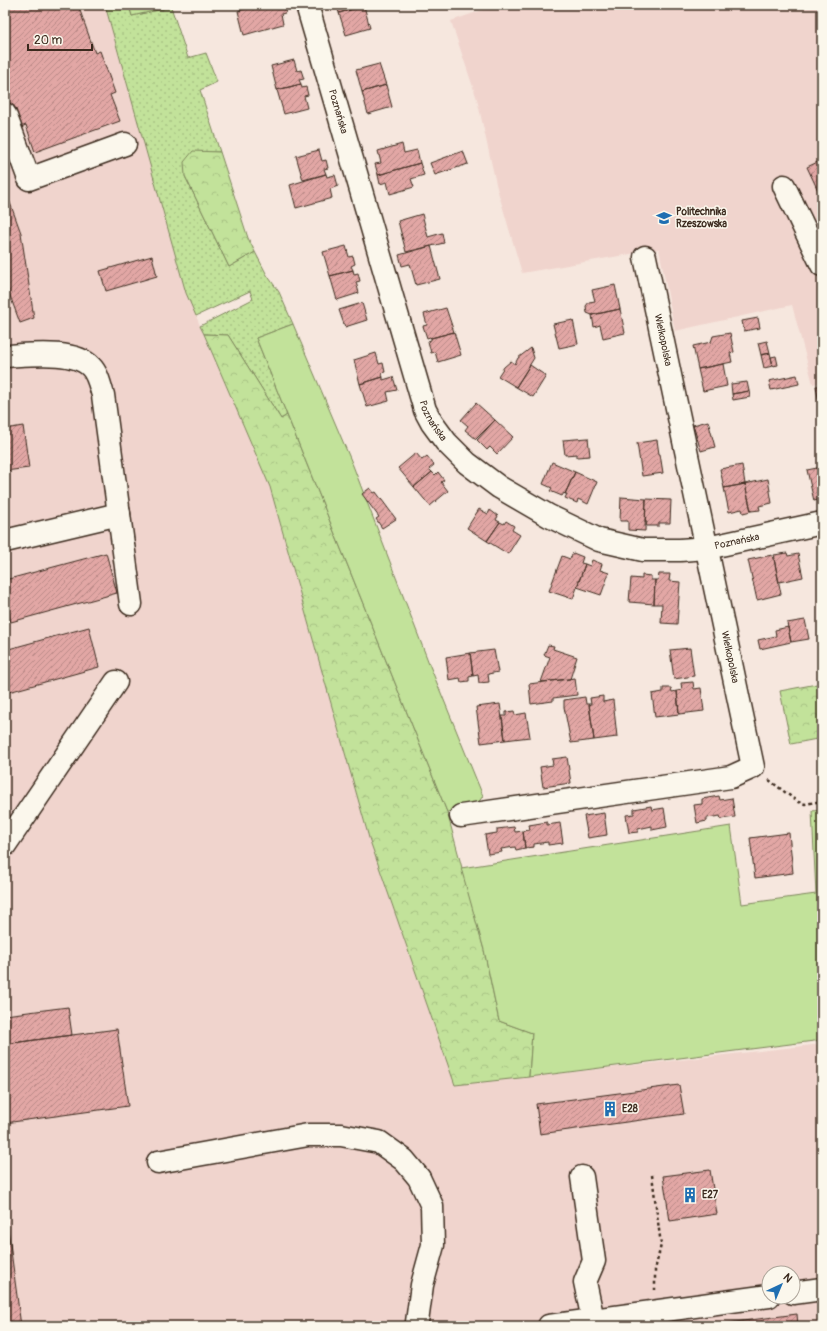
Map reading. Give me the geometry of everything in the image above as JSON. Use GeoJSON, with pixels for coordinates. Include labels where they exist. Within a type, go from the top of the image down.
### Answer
{"type":"FeatureCollection","features":[{"type":"Feature","properties":{"kind":"street","name":"Poznańska"},"geometry":{"type":"LineString","coordinates":[[307,5],[424,410],[441,435],[467,463],[500,487],[548,516],[599,540],[643,550],[707,548],[822,523]]}},
{"type":"Feature","properties":{"kind":"street"},"geometry":{"type":"LineString","coordinates":[[5,114],[29,179],[125,144]]}},
{"type":"Feature","properties":{"kind":"street"},"geometry":{"type":"LineString","coordinates":[[784,186],[822,265]]}},
{"type":"Feature","properties":{"kind":"street","name":"Wielkopolska"},"geometry":{"type":"LineString","coordinates":[[646,257],[753,768]]}},
{"type":"Feature","properties":{"kind":"street"},"geometry":{"type":"LineString","coordinates":[[5,356],[65,355],[84,361],[92,367],[103,395],[131,604]]}},
{"type":"Feature","properties":{"kind":"street"},"geometry":{"type":"LineString","coordinates":[[5,541],[119,514]]}},
{"type":"Feature","properties":{"kind":"street"},"geometry":{"type":"LineString","coordinates":[[5,845],[116,682]]}},
{"type":"Feature","properties":{"kind":"street"},"geometry":{"type":"LineString","coordinates":[[462,816],[731,777],[753,768]]}},
{"type":"Feature","properties":{"kind":"street"},"geometry":{"type":"LineString","coordinates":[[158,1162],[308,1135],[341,1135],[379,1142],[404,1160],[419,1178],[432,1206],[433,1245],[422,1285],[416,1322],[417,1326]]}},
{"type":"Feature","properties":{"kind":"street"},"geometry":{"type":"LineString","coordinates":[[582,1177],[594,1262],[585,1282],[593,1320]]}},
{"type":"Feature","properties":{"kind":"street"},"geometry":{"type":"LineString","coordinates":[[801,1292],[822,1289]]}},
{"type":"Feature","properties":{"kind":"street"},"geometry":{"type":"LineString","coordinates":[[549,1326],[761,1297]]}},
{"type":"Feature","properties":{"kind":"path"},"geometry":{"type":"LineString","coordinates":[[753,768],[798,802],[805,804],[822,801]]}},
{"type":"Feature","properties":{"kind":"path"},"geometry":{"type":"LineString","coordinates":[[652,1175],[661,1245],[655,1270],[656,1293]]}},
{"type":"Feature","properties":{"kind":"shaded area"},"geometry":{"type":"Polygon","coordinates":[[[5,5],[105,5],[186,293],[270,487],[369,838],[455,1085],[822,1044],[822,1326],[5,1326],[5,5]]]}},
{"type":"Feature","properties":{"kind":"shaded area","name":"Politechnika Rzeszowska"},"geometry":{"type":"Polygon","coordinates":[[[497,5],[822,5],[822,382],[813,384],[792,305],[675,331],[659,249],[522,273],[497,188],[477,99],[451,21],[497,5]]]}},
{"type":"Feature","properties":{"kind":"green space"},"geometry":{"type":"Polygon","coordinates":[[[105,5],[129,5],[132,16],[171,7],[188,58],[206,53],[217,82],[200,90],[220,152],[193,152],[185,176],[229,267],[255,252],[267,275],[279,292],[293,324],[256,338],[287,415],[281,419],[228,335],[204,334],[200,326],[253,299],[250,291],[196,316],[186,293],[105,5]]]}},
{"type":"Feature","properties":{"kind":"green space"},"geometry":{"type":"Polygon","coordinates":[[[129,5],[170,5],[171,7],[132,16],[129,5]]]}},
{"type":"Feature","properties":{"kind":"green space"},"geometry":{"type":"Polygon","coordinates":[[[193,151],[220,152],[248,238],[255,252],[229,267],[185,176],[184,162],[193,151]]]}},
{"type":"Feature","properties":{"kind":"green space"},"geometry":{"type":"Polygon","coordinates":[[[293,324],[352,463],[430,666],[483,796],[475,807],[447,812],[256,338],[293,324]]]}},
{"type":"Feature","properties":{"kind":"green space"},"geometry":{"type":"Polygon","coordinates":[[[204,334],[228,335],[281,419],[287,415],[447,812],[484,950],[499,1021],[532,1033],[529,1077],[455,1085],[369,838],[270,487],[204,334]]]}},
{"type":"Feature","properties":{"kind":"green space"},"geometry":{"type":"Polygon","coordinates":[[[822,683],[822,738],[791,744],[780,691],[822,683]]]}},
{"type":"Feature","properties":{"kind":"green space"},"geometry":{"type":"Polygon","coordinates":[[[822,810],[822,1040],[529,1077],[532,1033],[499,1021],[484,950],[461,868],[731,826],[742,904],[816,894],[812,811],[822,810]]]}},
{"type":"Feature","properties":{"kind":"building"},"geometry":{"type":"Polygon","coordinates":[[[5,5],[78,5],[95,53],[100,51],[115,93],[110,95],[120,121],[35,152],[26,125],[16,129],[5,99],[5,85],[9,84],[5,72],[5,5]]]}},
{"type":"Feature","properties":{"kind":"building"},"geometry":{"type":"Polygon","coordinates":[[[259,5],[284,5],[286,10],[285,13],[281,14],[283,24],[244,35],[238,11],[259,5]]]}},
{"type":"Feature","properties":{"kind":"building"},"geometry":{"type":"Polygon","coordinates":[[[337,5],[363,5],[364,6],[339,13],[337,5]]]}},
{"type":"Feature","properties":{"kind":"building"},"geometry":{"type":"Polygon","coordinates":[[[364,6],[370,28],[346,35],[339,13],[364,6]]]}},
{"type":"Feature","properties":{"kind":"building"},"geometry":{"type":"Polygon","coordinates":[[[294,60],[297,71],[301,70],[304,79],[299,80],[301,84],[277,90],[271,66],[294,60]]]}},
{"type":"Feature","properties":{"kind":"building"},"geometry":{"type":"Polygon","coordinates":[[[379,64],[386,85],[362,92],[356,70],[379,64]]]}},
{"type":"Feature","properties":{"kind":"building"},"geometry":{"type":"Polygon","coordinates":[[[301,84],[302,88],[306,87],[308,95],[304,96],[307,108],[284,114],[277,90],[301,84]]]}},
{"type":"Feature","properties":{"kind":"building"},"geometry":{"type":"Polygon","coordinates":[[[386,85],[392,107],[368,114],[362,92],[386,85]]]}},
{"type":"Feature","properties":{"kind":"building"},"geometry":{"type":"Polygon","coordinates":[[[402,144],[404,153],[417,150],[420,163],[378,175],[375,164],[381,163],[378,151],[402,144]]]}},
{"type":"Feature","properties":{"kind":"building"},"geometry":{"type":"Polygon","coordinates":[[[319,150],[322,161],[326,160],[328,168],[324,169],[326,174],[303,180],[296,156],[319,150]]]}},
{"type":"Feature","properties":{"kind":"building"},"geometry":{"type":"Polygon","coordinates":[[[463,151],[468,164],[435,175],[430,163],[463,151]]]}},
{"type":"Feature","properties":{"kind":"building"},"geometry":{"type":"Polygon","coordinates":[[[822,160],[822,199],[807,167],[822,160]]]}},
{"type":"Feature","properties":{"kind":"building"},"geometry":{"type":"Polygon","coordinates":[[[420,163],[424,175],[411,179],[414,187],[390,194],[387,182],[380,184],[378,175],[420,163]]]}},
{"type":"Feature","properties":{"kind":"building"},"geometry":{"type":"Polygon","coordinates":[[[326,174],[327,177],[335,175],[338,186],[330,189],[332,198],[296,208],[290,185],[326,174]]]}},
{"type":"Feature","properties":{"kind":"building"},"geometry":{"type":"Polygon","coordinates":[[[5,189],[21,233],[34,318],[20,323],[5,282],[5,189]]]}},
{"type":"Feature","properties":{"kind":"building"},"geometry":{"type":"Polygon","coordinates":[[[422,214],[428,237],[442,233],[444,243],[406,252],[398,221],[422,214]]]}},
{"type":"Feature","properties":{"kind":"building"},"geometry":{"type":"Polygon","coordinates":[[[346,246],[349,257],[353,256],[355,264],[351,266],[353,270],[330,276],[323,252],[346,246]]]}},
{"type":"Feature","properties":{"kind":"building"},"geometry":{"type":"Polygon","coordinates":[[[431,246],[440,279],[416,285],[410,264],[402,266],[399,255],[431,246]]]}},
{"type":"Feature","properties":{"kind":"building"},"geometry":{"type":"Polygon","coordinates":[[[152,256],[157,276],[106,291],[100,271],[152,256]]]}},
{"type":"Feature","properties":{"kind":"building"},"geometry":{"type":"Polygon","coordinates":[[[353,270],[354,274],[358,273],[360,281],[356,282],[359,293],[337,300],[330,276],[353,270]]]}},
{"type":"Feature","properties":{"kind":"building"},"geometry":{"type":"Polygon","coordinates":[[[615,285],[620,309],[592,315],[587,313],[586,306],[589,302],[595,301],[592,290],[615,285]]]}},
{"type":"Feature","properties":{"kind":"building"},"geometry":{"type":"Polygon","coordinates":[[[362,303],[367,320],[345,327],[339,310],[362,303]]]}},
{"type":"Feature","properties":{"kind":"building"},"geometry":{"type":"Polygon","coordinates":[[[446,308],[454,332],[427,338],[423,326],[427,325],[424,314],[446,308]]]}},
{"type":"Feature","properties":{"kind":"building"},"geometry":{"type":"Polygon","coordinates":[[[620,309],[625,333],[603,338],[600,325],[594,327],[592,315],[620,309]]]}},
{"type":"Feature","properties":{"kind":"building"},"geometry":{"type":"Polygon","coordinates":[[[758,318],[760,328],[744,331],[742,321],[758,318]]]}},
{"type":"Feature","properties":{"kind":"building"},"geometry":{"type":"Polygon","coordinates":[[[573,320],[578,344],[559,348],[553,324],[573,320]]]}},
{"type":"Feature","properties":{"kind":"building"},"geometry":{"type":"Polygon","coordinates":[[[454,332],[461,355],[438,362],[435,352],[431,353],[428,341],[431,340],[431,338],[454,332]]]}},
{"type":"Feature","properties":{"kind":"building"},"geometry":{"type":"Polygon","coordinates":[[[730,333],[734,352],[730,353],[732,362],[698,369],[693,346],[711,342],[713,336],[730,333]]]}},
{"type":"Feature","properties":{"kind":"building"},"geometry":{"type":"Polygon","coordinates":[[[767,341],[770,353],[761,355],[758,343],[767,341]]]}},
{"type":"Feature","properties":{"kind":"building"},"geometry":{"type":"Polygon","coordinates":[[[531,348],[534,358],[516,387],[498,376],[504,367],[511,361],[515,364],[518,358],[531,348]]]}},
{"type":"Feature","properties":{"kind":"building"},"geometry":{"type":"Polygon","coordinates":[[[376,353],[379,364],[383,363],[385,372],[381,373],[383,377],[360,384],[354,360],[376,353]]]}},
{"type":"Feature","properties":{"kind":"building"},"geometry":{"type":"Polygon","coordinates":[[[770,353],[773,366],[764,368],[761,355],[770,353]]]}},
{"type":"Feature","properties":{"kind":"building"},"geometry":{"type":"Polygon","coordinates":[[[776,356],[778,365],[773,366],[771,357],[776,356]]]}},
{"type":"Feature","properties":{"kind":"building"},"geometry":{"type":"Polygon","coordinates":[[[723,364],[727,386],[703,391],[698,369],[723,364]]]}},
{"type":"Feature","properties":{"kind":"building"},"geometry":{"type":"Polygon","coordinates":[[[530,365],[546,376],[533,397],[516,387],[530,365]]]}},
{"type":"Feature","properties":{"kind":"building"},"geometry":{"type":"Polygon","coordinates":[[[797,375],[799,384],[771,390],[769,381],[797,375]]]}},
{"type":"Feature","properties":{"kind":"building"},"geometry":{"type":"Polygon","coordinates":[[[383,377],[383,380],[393,377],[397,390],[387,392],[389,401],[367,407],[360,384],[383,377]]]}},
{"type":"Feature","properties":{"kind":"building"},"geometry":{"type":"Polygon","coordinates":[[[747,382],[749,391],[732,394],[731,384],[747,382]]]}},
{"type":"Feature","properties":{"kind":"building"},"geometry":{"type":"Polygon","coordinates":[[[816,386],[822,386],[822,410],[820,410],[816,386]]]}},
{"type":"Feature","properties":{"kind":"building"},"geometry":{"type":"Polygon","coordinates":[[[749,391],[750,397],[733,400],[732,394],[749,391]]]}},
{"type":"Feature","properties":{"kind":"building"},"geometry":{"type":"Polygon","coordinates":[[[476,403],[495,420],[476,439],[465,430],[468,426],[461,420],[476,403]]]}},
{"type":"Feature","properties":{"kind":"building"},"geometry":{"type":"Polygon","coordinates":[[[495,420],[513,437],[497,454],[490,447],[487,450],[477,440],[495,420]]]}},
{"type":"Feature","properties":{"kind":"building"},"geometry":{"type":"Polygon","coordinates":[[[708,421],[715,447],[701,451],[693,425],[708,421]]]}},
{"type":"Feature","properties":{"kind":"building"},"geometry":{"type":"Polygon","coordinates":[[[23,426],[29,468],[5,471],[5,429],[23,426]]]}},
{"type":"Feature","properties":{"kind":"building"},"geometry":{"type":"Polygon","coordinates":[[[588,438],[590,456],[577,457],[577,454],[565,455],[563,440],[588,438]]]}},
{"type":"Feature","properties":{"kind":"building"},"geometry":{"type":"Polygon","coordinates":[[[657,440],[663,473],[642,476],[637,443],[657,440]]]}},
{"type":"Feature","properties":{"kind":"building"},"geometry":{"type":"Polygon","coordinates":[[[416,453],[422,460],[427,456],[434,465],[429,469],[432,472],[414,487],[398,468],[416,453]]]}},
{"type":"Feature","properties":{"kind":"building"},"geometry":{"type":"Polygon","coordinates":[[[552,462],[575,472],[565,494],[564,493],[562,496],[550,491],[552,488],[543,484],[552,462]]]}},
{"type":"Feature","properties":{"kind":"building"},"geometry":{"type":"Polygon","coordinates":[[[742,465],[745,484],[724,488],[720,469],[742,465]]]}},
{"type":"Feature","properties":{"kind":"building"},"geometry":{"type":"Polygon","coordinates":[[[822,467],[822,499],[814,501],[807,470],[822,467]]]}},
{"type":"Feature","properties":{"kind":"building"},"geometry":{"type":"Polygon","coordinates":[[[432,472],[435,475],[438,472],[444,480],[441,482],[448,491],[430,506],[414,487],[432,472]]]}},
{"type":"Feature","properties":{"kind":"building"},"geometry":{"type":"Polygon","coordinates":[[[575,472],[597,482],[588,504],[578,499],[577,503],[565,498],[567,494],[565,494],[575,472]]]}},
{"type":"Feature","properties":{"kind":"building"},"geometry":{"type":"Polygon","coordinates":[[[768,479],[772,503],[759,506],[760,510],[751,511],[745,484],[768,479]]]}},
{"type":"Feature","properties":{"kind":"building"},"geometry":{"type":"Polygon","coordinates":[[[745,484],[751,511],[743,513],[742,509],[729,512],[724,488],[745,484]]]}},
{"type":"Feature","properties":{"kind":"building"},"geometry":{"type":"Polygon","coordinates":[[[370,488],[374,493],[376,492],[396,519],[382,528],[376,519],[379,517],[362,494],[370,488]]]}},
{"type":"Feature","properties":{"kind":"building"},"geometry":{"type":"Polygon","coordinates":[[[621,497],[646,499],[645,531],[628,530],[628,521],[620,521],[621,497]]]}},
{"type":"Feature","properties":{"kind":"building"},"geometry":{"type":"Polygon","coordinates":[[[646,499],[671,500],[670,523],[659,523],[659,526],[646,526],[646,499]]]}},
{"type":"Feature","properties":{"kind":"building"},"geometry":{"type":"Polygon","coordinates":[[[479,509],[488,514],[490,510],[498,516],[496,520],[500,522],[487,541],[467,528],[479,509]]]}},
{"type":"Feature","properties":{"kind":"building"},"geometry":{"type":"Polygon","coordinates":[[[506,521],[514,526],[512,530],[520,535],[508,554],[487,541],[500,522],[504,524],[506,521]]]}},
{"type":"Feature","properties":{"kind":"building"},"geometry":{"type":"Polygon","coordinates":[[[106,553],[117,593],[11,622],[5,601],[5,580],[106,553]]]}},
{"type":"Feature","properties":{"kind":"building"},"geometry":{"type":"Polygon","coordinates":[[[573,553],[583,557],[581,563],[585,564],[573,599],[549,591],[562,556],[570,559],[573,553]]]}},
{"type":"Feature","properties":{"kind":"building"},"geometry":{"type":"Polygon","coordinates":[[[787,553],[788,556],[798,554],[803,577],[779,582],[774,555],[787,553]]]}},
{"type":"Feature","properties":{"kind":"building"},"geometry":{"type":"Polygon","coordinates":[[[772,555],[781,594],[757,600],[748,560],[772,555]]]}},
{"type":"Feature","properties":{"kind":"building"},"geometry":{"type":"Polygon","coordinates":[[[592,560],[602,564],[600,570],[609,573],[601,595],[577,587],[585,564],[590,566],[592,560]]]}},
{"type":"Feature","properties":{"kind":"building"},"geometry":{"type":"Polygon","coordinates":[[[659,574],[670,574],[669,581],[680,582],[677,624],[661,623],[662,604],[654,604],[655,580],[658,580],[659,574]]]}},
{"type":"Feature","properties":{"kind":"building"},"geometry":{"type":"Polygon","coordinates":[[[642,575],[651,576],[651,580],[655,580],[654,604],[629,602],[631,578],[642,579],[642,575]]]}},
{"type":"Feature","properties":{"kind":"building"},"geometry":{"type":"Polygon","coordinates":[[[805,620],[809,639],[791,642],[787,623],[805,620]]]}},
{"type":"Feature","properties":{"kind":"building"},"geometry":{"type":"Polygon","coordinates":[[[89,627],[99,667],[5,693],[5,650],[89,627]]]}},
{"type":"Feature","properties":{"kind":"building"},"geometry":{"type":"Polygon","coordinates":[[[788,627],[791,642],[760,649],[758,640],[776,636],[775,630],[788,627]]]}},
{"type":"Feature","properties":{"kind":"building"},"geometry":{"type":"Polygon","coordinates":[[[548,645],[554,646],[553,649],[577,657],[570,679],[541,682],[550,657],[544,655],[548,645]]]}},
{"type":"Feature","properties":{"kind":"building"},"geometry":{"type":"Polygon","coordinates":[[[690,648],[694,676],[674,679],[670,650],[690,648]]]}},
{"type":"Feature","properties":{"kind":"building"},"geometry":{"type":"Polygon","coordinates":[[[494,650],[498,672],[488,674],[489,682],[479,683],[478,675],[473,676],[470,653],[494,650]]]}},
{"type":"Feature","properties":{"kind":"building"},"geometry":{"type":"Polygon","coordinates":[[[470,653],[473,676],[469,677],[469,681],[461,682],[460,678],[449,680],[446,657],[470,653]]]}},
{"type":"Feature","properties":{"kind":"building"},"geometry":{"type":"Polygon","coordinates":[[[575,678],[577,695],[553,698],[553,701],[531,704],[529,684],[575,678]]]}},
{"type":"Feature","properties":{"kind":"building"},"geometry":{"type":"Polygon","coordinates":[[[693,682],[694,689],[701,688],[704,711],[679,714],[677,691],[682,690],[681,683],[693,682]]]}},
{"type":"Feature","properties":{"kind":"building"},"geometry":{"type":"Polygon","coordinates":[[[663,688],[671,688],[672,692],[677,691],[679,714],[655,717],[652,694],[663,692],[663,688]]]}},
{"type":"Feature","properties":{"kind":"building"},"geometry":{"type":"Polygon","coordinates":[[[603,696],[603,702],[613,700],[617,737],[594,740],[589,704],[591,704],[590,698],[603,696]]]}},
{"type":"Feature","properties":{"kind":"building"},"geometry":{"type":"Polygon","coordinates":[[[585,697],[586,704],[589,704],[594,740],[571,743],[564,700],[585,697]]]}},
{"type":"Feature","properties":{"kind":"building"},"geometry":{"type":"Polygon","coordinates":[[[500,704],[505,740],[481,743],[476,707],[500,704]]]}},
{"type":"Feature","properties":{"kind":"building"},"geometry":{"type":"Polygon","coordinates":[[[514,711],[515,715],[526,713],[530,737],[505,740],[502,716],[506,716],[506,712],[514,711]]]}},
{"type":"Feature","properties":{"kind":"building"},"geometry":{"type":"Polygon","coordinates":[[[567,757],[571,783],[543,787],[540,767],[553,765],[552,759],[567,757]]]}},
{"type":"Feature","properties":{"kind":"building"},"geometry":{"type":"Polygon","coordinates":[[[719,796],[720,800],[732,798],[735,817],[721,819],[720,816],[707,818],[707,821],[697,823],[694,805],[702,804],[702,799],[719,796]]]}},
{"type":"Feature","properties":{"kind":"building"},"geometry":{"type":"Polygon","coordinates":[[[651,806],[652,810],[664,808],[667,827],[652,830],[652,826],[638,829],[638,832],[629,833],[626,815],[634,814],[634,809],[651,806]]]}},
{"type":"Feature","properties":{"kind":"building"},"geometry":{"type":"Polygon","coordinates":[[[604,813],[607,835],[588,838],[584,816],[604,813]]]}},
{"type":"Feature","properties":{"kind":"building"},"geometry":{"type":"Polygon","coordinates":[[[547,822],[547,825],[560,823],[563,843],[548,845],[548,842],[534,844],[534,847],[525,848],[523,831],[530,830],[529,825],[547,822]]]}},
{"type":"Feature","properties":{"kind":"building"},"geometry":{"type":"Polygon","coordinates":[[[514,827],[515,832],[523,831],[525,848],[516,850],[515,847],[501,849],[502,852],[488,854],[485,835],[497,833],[497,829],[514,827]]]}},
{"type":"Feature","properties":{"kind":"building"},"geometry":{"type":"Polygon","coordinates":[[[789,833],[793,873],[755,878],[750,838],[789,833]]]}},
{"type":"Feature","properties":{"kind":"building"},"geometry":{"type":"Polygon","coordinates":[[[68,1007],[72,1035],[5,1044],[5,1015],[68,1007]]]}},
{"type":"Feature","properties":{"kind":"building"},"geometry":{"type":"Polygon","coordinates":[[[117,1029],[128,1106],[5,1123],[5,1044],[117,1029]]]}},
{"type":"Feature","properties":{"kind":"building","name":"E28"},"geometry":{"type":"Polygon","coordinates":[[[679,1085],[684,1114],[540,1134],[536,1104],[679,1085]]]}},
{"type":"Feature","properties":{"kind":"building","name":"E27"},"geometry":{"type":"Polygon","coordinates":[[[710,1170],[717,1214],[670,1221],[663,1176],[710,1170]]]}},
{"type":"Feature","properties":{"kind":"building"},"geometry":{"type":"Polygon","coordinates":[[[5,1206],[21,1326],[5,1326],[5,1206]]]}},
{"type":"Feature","properties":{"kind":"building"},"geometry":{"type":"Polygon","coordinates":[[[797,1314],[798,1326],[721,1326],[720,1324],[797,1314]]]}},
{"type":"Feature","properties":{"kind":"place","name":"Politechnika Rzeszowska"},"geometry":{"type":"Point","coordinates":[664,218]}},
{"type":"Feature","properties":{"kind":"place","name":"E28"},"geometry":{"type":"Point","coordinates":[610,1109]}},
{"type":"Feature","properties":{"kind":"place","name":"E27"},"geometry":{"type":"Point","coordinates":[690,1195]}}]}
